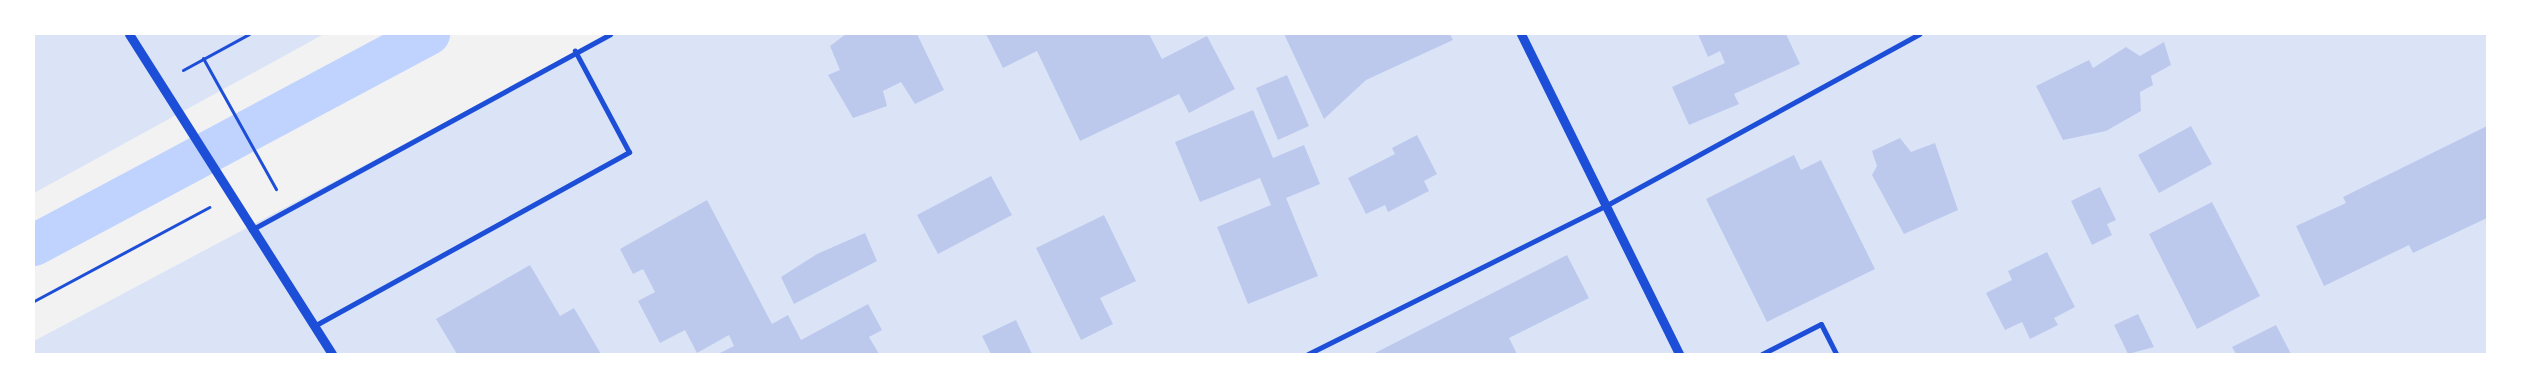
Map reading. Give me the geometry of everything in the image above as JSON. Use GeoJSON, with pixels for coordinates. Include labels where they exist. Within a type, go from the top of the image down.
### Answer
{"type":"FeatureCollection","features":[{"type":"Feature","properties":{"kind":"street"},"geometry":{"type":"LineString","coordinates":[[129,34],[222,185],[332,354]]}},
{"type":"Feature","properties":{"kind":"street"},"geometry":{"type":"LineString","coordinates":[[251,230],[575,51],[610,34]]}},
{"type":"Feature","properties":{"kind":"street"},"geometry":{"type":"LineString","coordinates":[[1521,34],[1608,204],[1679,354]]}},
{"type":"Feature","properties":{"kind":"street"},"geometry":{"type":"LineString","coordinates":[[1308,354],[1608,204],[1919,34]]}},
{"type":"Feature","properties":{"kind":"street"},"geometry":{"type":"LineString","coordinates":[[314,326],[629,152],[575,51]]}},
{"type":"Feature","properties":{"kind":"street"},"geometry":{"type":"LineString","coordinates":[[1762,354],[1821,324],[1836,354]]}},
{"type":"Feature","properties":{"kind":"path"},"geometry":{"type":"LineString","coordinates":[[160,83],[249,34]]}},
{"type":"Feature","properties":{"kind":"path"},"geometry":{"type":"LineString","coordinates":[[203,58],[262,164]]}},
{"type":"Feature","properties":{"kind":"path"},"geometry":{"type":"LineString","coordinates":[[34,301],[229,196]]}},
{"type":"Feature","properties":{"kind":"shaded area"},"geometry":{"type":"Polygon","coordinates":[[[34,34],[324,34],[34,193],[34,34]]]}},
{"type":"Feature","properties":{"kind":"shaded area"},"geometry":{"type":"Polygon","coordinates":[[[611,34],[2487,34],[2487,354],[34,354],[34,341],[611,34]]]}},
{"type":"Feature","properties":{"kind":"building"},"geometry":{"type":"Polygon","coordinates":[[[846,34],[917,34],[944,90],[915,104],[901,82],[883,91],[887,106],[853,118],[828,75],[840,70],[830,46],[846,34]]]}},
{"type":"Feature","properties":{"kind":"building"},"geometry":{"type":"Polygon","coordinates":[[[986,34],[1149,34],[1162,59],[1207,36],[1235,89],[1189,113],[1179,94],[1080,141],[1037,51],[1003,68],[986,34]]]}},
{"type":"Feature","properties":{"kind":"building"},"geometry":{"type":"Polygon","coordinates":[[[1284,34],[1450,34],[1453,40],[1366,80],[1324,119],[1284,34]]]}},
{"type":"Feature","properties":{"kind":"building"},"geometry":{"type":"Polygon","coordinates":[[[1698,34],[1786,34],[1800,64],[1734,94],[1739,104],[1689,125],[1672,87],[1725,63],[1720,51],[1708,57],[1698,34]]]}},
{"type":"Feature","properties":{"kind":"building"},"geometry":{"type":"Polygon","coordinates":[[[2164,42],[2171,65],[2151,76],[2153,85],[2140,92],[2141,111],[2106,131],[2063,140],[2036,86],[2089,60],[2093,68],[2126,47],[2140,56],[2164,42]]]}},
{"type":"Feature","properties":{"kind":"building"},"geometry":{"type":"Polygon","coordinates":[[[1287,75],[1309,126],[1278,140],[1256,88],[1287,75]]]}},
{"type":"Feature","properties":{"kind":"building"},"geometry":{"type":"Polygon","coordinates":[[[1253,110],[1273,158],[1304,145],[1320,184],[1286,198],[1318,276],[1248,304],[1217,227],[1271,205],[1260,178],[1200,202],[1175,142],[1253,110]]]}},
{"type":"Feature","properties":{"kind":"building"},"geometry":{"type":"Polygon","coordinates":[[[2191,126],[2212,164],[2159,193],[2138,155],[2191,126]]]}},
{"type":"Feature","properties":{"kind":"building"},"geometry":{"type":"Polygon","coordinates":[[[2487,126],[2487,218],[2413,253],[2409,245],[2324,286],[2296,226],[2346,203],[2343,197],[2487,126]]]}},
{"type":"Feature","properties":{"kind":"building"},"geometry":{"type":"Polygon","coordinates":[[[1417,135],[1437,174],[1424,181],[1429,191],[1388,212],[1385,205],[1366,214],[1348,178],[1395,154],[1392,148],[1417,135]]]}},
{"type":"Feature","properties":{"kind":"building"},"geometry":{"type":"Polygon","coordinates":[[[1900,138],[1911,152],[1935,143],[1958,210],[1904,234],[1872,175],[1877,166],[1872,151],[1900,138]]]}},
{"type":"Feature","properties":{"kind":"building"},"geometry":{"type":"Polygon","coordinates":[[[1794,155],[1801,170],[1821,160],[1875,269],[1767,322],[1706,199],[1794,155]]]}},
{"type":"Feature","properties":{"kind":"building"},"geometry":{"type":"Polygon","coordinates":[[[991,176],[1012,215],[938,254],[917,215],[991,176]]]}},
{"type":"Feature","properties":{"kind":"building"},"geometry":{"type":"Polygon","coordinates":[[[2100,187],[2116,220],[2107,224],[2112,235],[2092,245],[2071,201],[2100,187]]]}},
{"type":"Feature","properties":{"kind":"building"},"geometry":{"type":"Polygon","coordinates":[[[707,200],[772,324],[788,315],[801,340],[868,304],[882,330],[869,337],[879,354],[718,354],[734,346],[729,335],[697,353],[685,330],[660,343],[638,301],[655,292],[643,269],[633,274],[620,249],[707,200]]]}},
{"type":"Feature","properties":{"kind":"building"},"geometry":{"type":"Polygon","coordinates":[[[2212,202],[2260,296],[2197,329],[2149,234],[2212,202]]]}},
{"type":"Feature","properties":{"kind":"building"},"geometry":{"type":"Polygon","coordinates":[[[1104,215],[1136,281],[1100,298],[1113,324],[1081,340],[1036,248],[1104,215]]]}},
{"type":"Feature","properties":{"kind":"building"},"geometry":{"type":"Polygon","coordinates":[[[865,233],[877,261],[794,304],[781,277],[817,254],[865,233]]]}},
{"type":"Feature","properties":{"kind":"building"},"geometry":{"type":"Polygon","coordinates":[[[2047,252],[2075,307],[2054,318],[2058,325],[2030,339],[2022,322],[2005,330],[1986,293],[2012,280],[2008,271],[2047,252]]]}},
{"type":"Feature","properties":{"kind":"building"},"geometry":{"type":"Polygon","coordinates":[[[1567,255],[1589,298],[1509,338],[1517,354],[1373,354],[1567,255]]]}},
{"type":"Feature","properties":{"kind":"building"},"geometry":{"type":"Polygon","coordinates":[[[530,265],[560,316],[574,308],[601,354],[457,354],[436,319],[530,265]]]}},
{"type":"Feature","properties":{"kind":"building"},"geometry":{"type":"Polygon","coordinates":[[[2138,314],[2154,347],[2128,354],[2114,325],[2138,314]]]}},
{"type":"Feature","properties":{"kind":"building"},"geometry":{"type":"Polygon","coordinates":[[[1016,320],[1032,354],[991,354],[982,336],[1016,320]]]}},
{"type":"Feature","properties":{"kind":"building"},"geometry":{"type":"Polygon","coordinates":[[[2276,325],[2291,354],[2236,354],[2232,347],[2276,325]]]}},
{"type":"Feature","properties":{"kind":"waterway"},"geometry":{"type":"LineString","coordinates":[[34,245],[429,34]]}}]}
